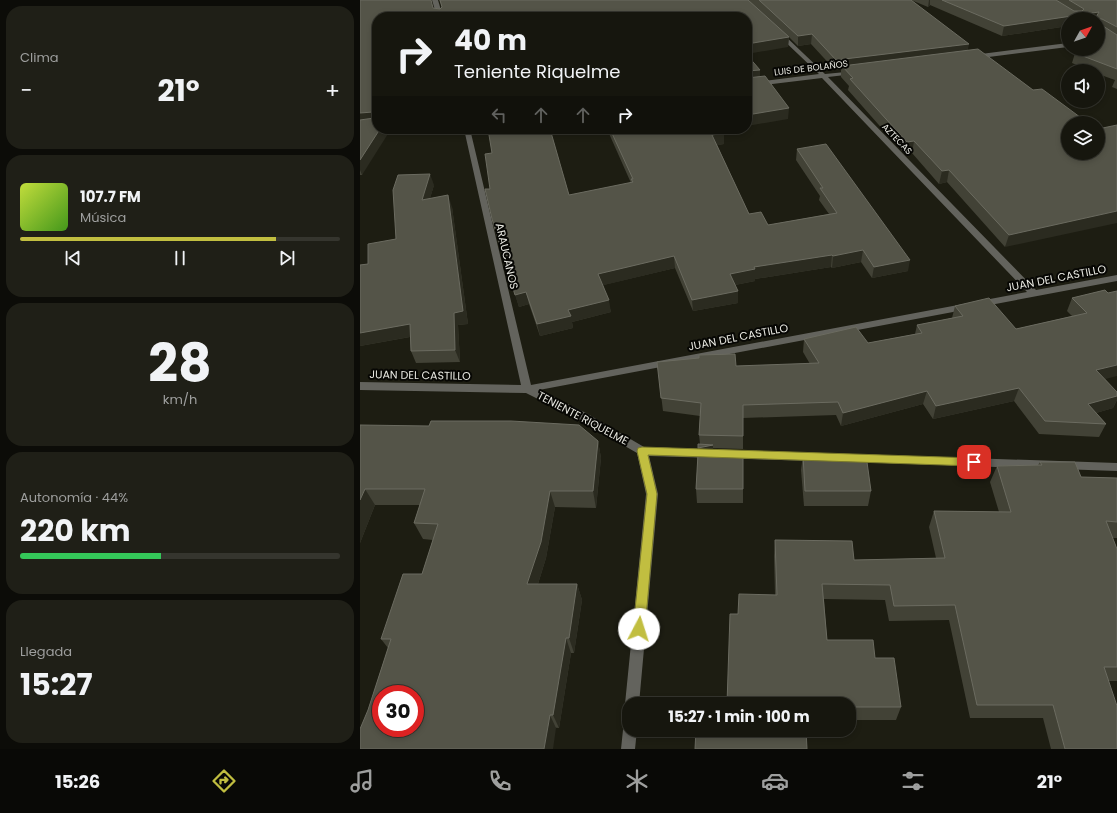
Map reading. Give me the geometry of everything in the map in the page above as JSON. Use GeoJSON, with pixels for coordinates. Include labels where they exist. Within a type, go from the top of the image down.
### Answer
{"type":"FeatureCollection","features":[{"type":"Feature","properties":{"kind":"street"},"geometry":{"type":"LineString","coordinates":[[436,0],[439,12]]}},
{"type":"Feature","properties":{"kind":"street","name":"AZTECAS"},"geometry":{"type":"LineString","coordinates":[[772,27],[824,76],[1034,294]]}},
{"type":"Feature","properties":{"kind":"street"},"geometry":{"type":"LineString","coordinates":[[966,58],[1061,46]]}},
{"type":"Feature","properties":{"kind":"street","name":"LUIS DE BOLAÑOS"},"geometry":{"type":"LineString","coordinates":[[752,84],[863,71]]}},
{"type":"Feature","properties":{"kind":"street","name":"ARAUCANOS"},"geometry":{"type":"LineString","coordinates":[[467,134],[527,389]]}},
{"type":"Feature","properties":{"kind":"street","name":"JUAN DEL CASTILLO"},"geometry":{"type":"LineString","coordinates":[[360,386],[527,389],[1117,278]]}},
{"type":"Feature","properties":{"kind":"street","name":"TENIENTE RIQUELME"},"geometry":{"type":"LineString","coordinates":[[527,389],[582,416],[642,451],[824,457]]}},
{"type":"Feature","properties":{"kind":"street"},"geometry":{"type":"LineString","coordinates":[[633,697],[652,494],[642,451]]}},
{"type":"Feature","properties":{"kind":"street"},"geometry":{"type":"LineString","coordinates":[[840,458],[1117,467]]}},
{"type":"Feature","properties":{"kind":"street"},"geometry":{"type":"LineString","coordinates":[[628,749],[629,737]]}},
{"type":"Feature","properties":{"kind":"building"},"geometry":{"type":"Polygon","coordinates":[[[360,0],[431,0],[433,8],[440,9],[442,7],[440,0],[748,0],[789,37],[752,43],[752,12],[372,12],[372,112],[360,113],[360,0]]]}},
{"type":"Feature","properties":{"kind":"building"},"geometry":{"type":"Polygon","coordinates":[[[759,0],[911,0],[969,44],[836,60],[812,34],[798,36],[759,0]]]}},
{"type":"Feature","properties":{"kind":"building"},"geometry":{"type":"Polygon","coordinates":[[[942,0],[1056,0],[1074,11],[1082,11],[1084,9],[1069,0],[1117,0],[1117,27],[1105,21],[1105,12],[1061,12],[1061,18],[1004,26],[942,0]]]}},
{"type":"Feature","properties":{"kind":"building"},"geometry":{"type":"Polygon","coordinates":[[[1105,27],[1117,35],[1117,69],[1083,56],[1105,56],[1105,27]]]}},
{"type":"Feature","properties":{"kind":"building"},"geometry":{"type":"Polygon","coordinates":[[[978,49],[1033,90],[1042,89],[1061,103],[1061,108],[1068,108],[1079,116],[1061,116],[1061,160],[1105,160],[1105,128],[1117,125],[1117,211],[1009,235],[949,170],[942,171],[914,141],[907,142],[850,79],[853,78],[842,66],[978,49]]]}},
{"type":"Feature","properties":{"kind":"building"},"geometry":{"type":"Polygon","coordinates":[[[752,61],[760,70],[752,71],[752,61]]]}},
{"type":"Feature","properties":{"kind":"building"},"geometry":{"type":"Polygon","coordinates":[[[765,76],[789,108],[752,114],[752,77],[765,76]]]}},
{"type":"Feature","properties":{"kind":"building"},"geometry":{"type":"Polygon","coordinates":[[[372,118],[372,134],[377,134],[360,160],[360,120],[372,118]]]}},
{"type":"Feature","properties":{"kind":"building"},"geometry":{"type":"Polygon","coordinates":[[[489,134],[551,134],[569,195],[633,182],[612,134],[718,134],[712,135],[749,214],[761,212],[768,225],[837,213],[820,188],[823,188],[797,149],[826,144],[910,260],[874,267],[863,250],[833,256],[754,267],[755,269],[730,274],[738,291],[692,300],[674,256],[598,274],[609,300],[568,310],[571,316],[537,324],[526,292],[515,295],[492,219],[485,189],[490,189],[485,154],[492,153],[489,134]]]}},
{"type":"Feature","properties":{"kind":"building"},"geometry":{"type":"Polygon","coordinates":[[[430,174],[422,200],[448,195],[463,311],[454,313],[455,350],[411,351],[410,324],[360,333],[360,265],[368,264],[368,244],[396,239],[393,190],[398,175],[430,174]]]}},
{"type":"Feature","properties":{"kind":"building"},"geometry":{"type":"Polygon","coordinates":[[[1105,290],[1108,293],[1117,291],[1117,365],[1096,370],[1117,392],[1117,396],[1088,404],[1106,424],[1045,421],[1019,388],[936,406],[927,391],[843,413],[838,402],[743,405],[743,436],[699,435],[701,403],[661,398],[657,362],[699,358],[699,355],[735,354],[736,366],[819,363],[804,339],[856,327],[868,343],[922,333],[917,325],[963,316],[955,306],[989,298],[1016,329],[1087,313],[1072,298],[1105,290]]]}},
{"type":"Feature","properties":{"kind":"building"},"geometry":{"type":"Polygon","coordinates":[[[431,421],[511,421],[579,425],[598,441],[593,491],[550,491],[541,542],[527,584],[577,584],[569,638],[566,638],[553,715],[550,715],[544,749],[360,749],[360,729],[372,698],[372,737],[424,737],[424,685],[376,685],[391,639],[381,639],[403,574],[422,574],[438,524],[414,523],[425,489],[365,489],[360,500],[360,425],[429,426],[431,421]]]}},
{"type":"Feature","properties":{"kind":"building"},"geometry":{"type":"Polygon","coordinates":[[[698,444],[713,445],[698,448],[698,444]]]}},
{"type":"Feature","properties":{"kind":"building"},"geometry":{"type":"Polygon","coordinates":[[[698,454],[743,454],[743,489],[696,489],[698,454]]]}},
{"type":"Feature","properties":{"kind":"building"},"geometry":{"type":"Polygon","coordinates":[[[803,455],[866,455],[871,491],[805,491],[803,455]]]}},
{"type":"Feature","properties":{"kind":"building"},"geometry":{"type":"Polygon","coordinates":[[[1040,462],[1075,462],[1081,477],[1117,478],[1117,522],[1106,521],[1117,549],[1117,667],[1104,667],[1117,706],[1117,749],[1065,749],[1053,705],[977,705],[955,605],[894,606],[890,585],[822,584],[827,640],[873,640],[875,658],[894,658],[901,707],[856,707],[856,697],[727,697],[730,614],[738,614],[739,594],[777,595],[775,540],[852,541],[854,560],[945,558],[934,511],[1011,512],[997,466],[1042,465],[1040,462]]]}},
{"type":"Feature","properties":{"kind":"building"},"geometry":{"type":"Polygon","coordinates":[[[696,737],[806,737],[807,749],[695,749],[696,737]]]}},
{"type":"Feature","properties":{"kind":"route"},"geometry":{"type":"LineString","coordinates":[[639,629],[652,494],[642,451],[974,462]]}}]}
